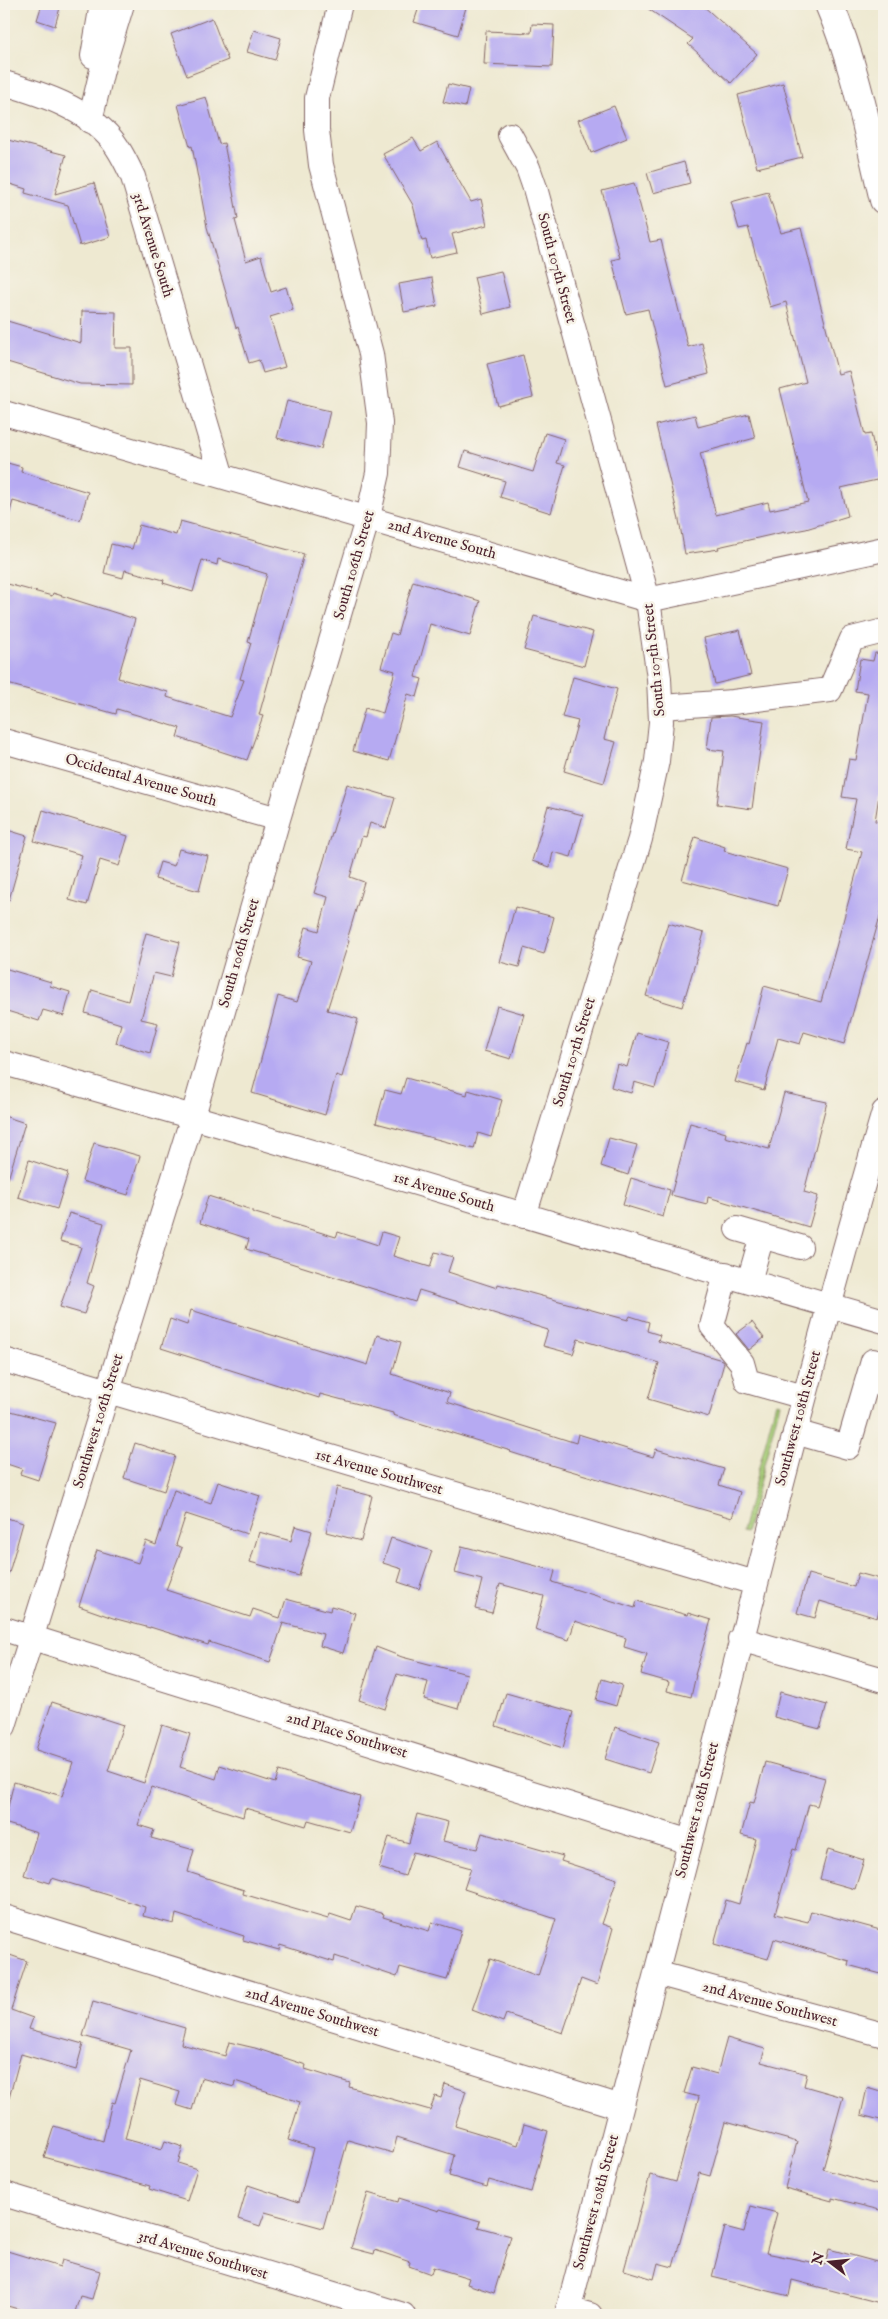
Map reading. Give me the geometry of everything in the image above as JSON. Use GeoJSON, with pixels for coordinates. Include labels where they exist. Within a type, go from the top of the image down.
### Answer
{"type":"FeatureCollection","features":[{"type":"Feature","properties":{"kind":"main road"},"geometry":{"type":"LineString","coordinates":[[829,4],[840,30],[854,76],[884,200]]}},
{"type":"Feature","properties":{"kind":"street"},"geometry":{"type":"LineString","coordinates":[[85,118],[102,4]]}},
{"type":"Feature","properties":{"kind":"street"},"geometry":{"type":"LineString","coordinates":[[85,118],[122,4]]}},
{"type":"Feature","properties":{"kind":"street","name":"South 106th Street"},"geometry":{"type":"LineString","coordinates":[[193,1116],[278,819],[368,517],[378,473],[380,423],[371,354],[321,165],[317,130],[317,98],[340,4]]}},
{"type":"Feature","properties":{"kind":"street","name":"3rd Avenue South"},"geometry":{"type":"LineString","coordinates":[[4,83],[45,95],[85,118],[111,139],[123,155],[133,177],[221,474]]}},
{"type":"Feature","properties":{"kind":"street","name":"South 107th Street"},"geometry":{"type":"LineString","coordinates":[[510,136],[528,168],[535,188],[648,600],[659,678],[661,722],[657,761],[640,839],[524,1216]]}},
{"type":"Feature","properties":{"kind":"street","name":"2nd Avenue South"},"geometry":{"type":"LineString","coordinates":[[4,412],[648,600],[884,549]]}},
{"type":"Feature","properties":{"kind":"street"},"geometry":{"type":"LineString","coordinates":[[660,707],[733,702],[830,690],[852,639],[884,631]]}},
{"type":"Feature","properties":{"kind":"street","name":"Occidental Avenue South"},"geometry":{"type":"LineString","coordinates":[[4,740],[278,819]]}},
{"type":"Feature","properties":{"kind":"street","name":"1st Avenue South"},"geometry":{"type":"LineString","coordinates":[[4,1063],[193,1116],[524,1216],[884,1321]]}},
{"type":"Feature","properties":{"kind":"street","name":"Southwest 108th Street"},"geometry":{"type":"LineString","coordinates":[[575,2313],[621,2107],[690,1842],[754,1583],[828,1305],[884,1112]]}},
{"type":"Feature","properties":{"kind":"street","name":"Southwest 106th Street"},"geometry":{"type":"LineString","coordinates":[[4,1726],[193,1116]]}},
{"type":"Feature","properties":{"kind":"street"},"geometry":{"type":"LineString","coordinates":[[737,1229],[800,1247]]}},
{"type":"Feature","properties":{"kind":"street"},"geometry":{"type":"LineString","coordinates":[[749,1281],[762,1236]]}},
{"type":"Feature","properties":{"kind":"street"},"geometry":{"type":"LineString","coordinates":[[726,1274],[712,1326],[742,1363],[747,1381],[804,1397]]}},
{"type":"Feature","properties":{"kind":"street","name":"1st Avenue Southwest"},"geometry":{"type":"LineString","coordinates":[[4,1360],[754,1583]]}},
{"type":"Feature","properties":{"kind":"street"},"geometry":{"type":"LineString","coordinates":[[795,1432],[848,1447],[873,1361],[884,1364]]}},
{"type":"Feature","properties":{"kind":"street","name":"2nd Place Southwest"},"geometry":{"type":"LineString","coordinates":[[4,1629],[690,1842]]}},
{"type":"Feature","properties":{"kind":"street"},"geometry":{"type":"LineString","coordinates":[[740,1639],[884,1680]]}},
{"type":"Feature","properties":{"kind":"street","name":"2nd Avenue Southwest"},"geometry":{"type":"LineString","coordinates":[[4,1917],[621,2107]]}},
{"type":"Feature","properties":{"kind":"street","name":"2nd Avenue Southwest"},"geometry":{"type":"LineString","coordinates":[[656,1973],[884,2035]]}},
{"type":"Feature","properties":{"kind":"street","name":"3rd Avenue Southwest"},"geometry":{"type":"LineString","coordinates":[[4,2194],[403,2315]]}},
{"type":"Feature","properties":{"kind":"green space"},"geometry":{"type":"Polygon","coordinates":[[[776,1402],[780,1403],[746,1533],[742,1532],[776,1402]]]}},
{"type":"Feature","properties":{"kind":"building"},"geometry":{"type":"Polygon","coordinates":[[[42,4],[61,4],[55,26],[37,20],[42,4]]]}},
{"type":"Feature","properties":{"kind":"building"},"geometry":{"type":"Polygon","coordinates":[[[420,4],[467,4],[458,35],[414,22],[420,4]]]}},
{"type":"Feature","properties":{"kind":"building"},"geometry":{"type":"Polygon","coordinates":[[[641,4],[701,4],[757,54],[731,83],[688,44],[693,39],[641,4]]]}},
{"type":"Feature","properties":{"kind":"building"},"geometry":{"type":"Polygon","coordinates":[[[212,18],[228,60],[187,76],[171,34],[212,18]]]}},
{"type":"Feature","properties":{"kind":"building"},"geometry":{"type":"Polygon","coordinates":[[[532,24],[554,25],[552,67],[484,64],[486,31],[531,33],[532,24]]]}},
{"type":"Feature","properties":{"kind":"building"},"geometry":{"type":"Polygon","coordinates":[[[254,30],[281,38],[275,60],[247,52],[254,30]]]}},
{"type":"Feature","properties":{"kind":"building"},"geometry":{"type":"Polygon","coordinates":[[[783,83],[802,157],[757,168],[738,95],[783,83]]]}},
{"type":"Feature","properties":{"kind":"building"},"geometry":{"type":"Polygon","coordinates":[[[448,84],[469,89],[465,107],[443,102],[448,84]]]}},
{"type":"Feature","properties":{"kind":"building"},"geometry":{"type":"Polygon","coordinates":[[[206,97],[219,144],[224,143],[238,219],[235,220],[246,261],[261,256],[271,292],[286,287],[293,310],[270,317],[285,367],[263,373],[259,360],[249,363],[238,327],[236,328],[207,227],[192,146],[190,147],[178,105],[206,97]]]}},
{"type":"Feature","properties":{"kind":"building"},"geometry":{"type":"Polygon","coordinates":[[[614,106],[627,138],[591,153],[578,120],[614,106]]]}},
{"type":"Feature","properties":{"kind":"building"},"geometry":{"type":"Polygon","coordinates":[[[413,138],[421,151],[437,142],[471,202],[481,199],[487,225],[452,234],[457,252],[430,258],[426,240],[422,241],[413,205],[383,154],[413,138]]]}},
{"type":"Feature","properties":{"kind":"building"},"geometry":{"type":"Polygon","coordinates":[[[4,139],[66,155],[55,194],[94,183],[110,237],[80,246],[68,205],[25,193],[26,189],[4,182],[4,139]]]}},
{"type":"Feature","properties":{"kind":"building"},"geometry":{"type":"Polygon","coordinates":[[[684,162],[690,183],[653,193],[647,173],[684,162]]]}},
{"type":"Feature","properties":{"kind":"building"},"geometry":{"type":"Polygon","coordinates":[[[634,183],[650,242],[661,240],[688,347],[702,343],[709,374],[667,385],[648,309],[626,314],[612,260],[620,258],[602,191],[634,183]]]}},
{"type":"Feature","properties":{"kind":"building"},"geometry":{"type":"Polygon","coordinates":[[[768,192],[781,233],[801,228],[838,374],[849,371],[865,435],[871,434],[881,479],[841,488],[848,516],[806,529],[718,547],[719,549],[685,554],[679,520],[656,425],[695,415],[698,427],[749,414],[755,438],[700,453],[716,515],[768,502],[770,510],[808,502],[780,389],[806,382],[786,302],[770,307],[748,227],[739,229],[731,202],[768,192]]]}},
{"type":"Feature","properties":{"kind":"building"},"geometry":{"type":"Polygon","coordinates":[[[501,271],[510,307],[483,314],[474,277],[501,271]]]}},
{"type":"Feature","properties":{"kind":"building"},"geometry":{"type":"Polygon","coordinates":[[[432,278],[437,306],[404,312],[399,284],[432,278]]]}},
{"type":"Feature","properties":{"kind":"building"},"geometry":{"type":"Polygon","coordinates":[[[82,311],[116,312],[115,348],[132,348],[132,385],[80,384],[4,361],[4,320],[81,343],[82,311]]]}},
{"type":"Feature","properties":{"kind":"building"},"geometry":{"type":"Polygon","coordinates":[[[523,355],[533,397],[498,406],[487,364],[523,355]]]}},
{"type":"Feature","properties":{"kind":"building"},"geometry":{"type":"Polygon","coordinates":[[[287,401],[330,411],[321,449],[277,438],[287,401]]]}},
{"type":"Feature","properties":{"kind":"building"},"geometry":{"type":"Polygon","coordinates":[[[545,433],[564,439],[557,463],[565,465],[551,513],[500,497],[505,481],[460,467],[465,451],[533,472],[545,433]]]}},
{"type":"Feature","properties":{"kind":"building"},"geometry":{"type":"Polygon","coordinates":[[[4,462],[22,467],[21,472],[88,492],[80,520],[13,501],[9,515],[4,514],[4,462]]]}},
{"type":"Feature","properties":{"kind":"building"},"geometry":{"type":"Polygon","coordinates":[[[180,521],[304,554],[259,715],[263,716],[247,760],[177,737],[180,728],[117,709],[116,714],[4,683],[4,583],[52,596],[53,593],[135,619],[118,678],[168,692],[167,697],[230,717],[244,680],[240,679],[251,643],[248,642],[267,574],[218,559],[217,565],[202,560],[193,592],[163,583],[164,580],[125,570],[123,578],[104,573],[111,544],[132,549],[139,525],[176,535],[180,521]]]}},
{"type":"Feature","properties":{"kind":"building"},"geometry":{"type":"Polygon","coordinates":[[[413,581],[480,601],[470,636],[430,624],[415,677],[422,679],[417,697],[408,694],[389,761],[353,751],[365,708],[383,713],[395,671],[381,667],[391,633],[397,635],[413,581]]]}},
{"type":"Feature","properties":{"kind":"building"},"geometry":{"type":"Polygon","coordinates":[[[534,616],[593,632],[584,666],[524,650],[534,616]]]}},
{"type":"Feature","properties":{"kind":"building"},"geometry":{"type":"Polygon","coordinates":[[[740,630],[751,675],[715,684],[704,638],[740,630]]]}},
{"type":"Feature","properties":{"kind":"building"},"geometry":{"type":"Polygon","coordinates":[[[875,653],[884,654],[884,764],[875,821],[884,823],[884,902],[844,1044],[804,1032],[800,1044],[778,1038],[764,1090],[735,1082],[747,1043],[749,1044],[764,986],[821,1002],[862,852],[846,849],[856,799],[842,797],[849,759],[856,760],[868,693],[855,691],[860,659],[873,661],[875,653]]]}},
{"type":"Feature","properties":{"kind":"building"},"geometry":{"type":"Polygon","coordinates":[[[573,677],[617,689],[604,739],[616,742],[604,783],[564,771],[578,721],[562,717],[573,677]]]}},
{"type":"Feature","properties":{"kind":"building"},"geometry":{"type":"Polygon","coordinates":[[[730,716],[764,721],[752,809],[717,804],[724,751],[707,749],[711,717],[730,716]]]}},
{"type":"Feature","properties":{"kind":"building"},"geometry":{"type":"Polygon","coordinates":[[[347,784],[395,798],[386,828],[370,823],[366,837],[362,836],[350,877],[364,882],[347,940],[349,941],[327,1010],[358,1019],[342,1077],[336,1075],[325,1115],[252,1093],[278,996],[297,1002],[311,961],[297,957],[306,927],[319,931],[328,897],[314,893],[347,784]]]}},
{"type":"Feature","properties":{"kind":"building"},"geometry":{"type":"Polygon","coordinates":[[[548,806],[583,815],[571,857],[553,852],[550,867],[532,861],[548,806]]]}},
{"type":"Feature","properties":{"kind":"building"},"geometry":{"type":"Polygon","coordinates":[[[43,810],[128,836],[119,866],[100,860],[87,905],[69,900],[82,855],[34,841],[43,810]]]}},
{"type":"Feature","properties":{"kind":"building"},"geometry":{"type":"Polygon","coordinates":[[[4,829],[27,836],[9,900],[4,899],[4,829]]]}},
{"type":"Feature","properties":{"kind":"building"},"geometry":{"type":"Polygon","coordinates":[[[695,837],[725,847],[724,851],[788,869],[778,906],[682,880],[695,837]]]}},
{"type":"Feature","properties":{"kind":"building"},"geometry":{"type":"Polygon","coordinates":[[[179,849],[208,856],[199,891],[155,879],[160,862],[174,866],[179,849]]]}},
{"type":"Feature","properties":{"kind":"building"},"geometry":{"type":"Polygon","coordinates":[[[515,907],[554,917],[544,954],[524,948],[519,967],[500,962],[515,907]]]}},
{"type":"Feature","properties":{"kind":"building"},"geometry":{"type":"Polygon","coordinates":[[[668,923],[704,933],[682,1007],[646,996],[668,923]]]}},
{"type":"Feature","properties":{"kind":"building"},"geometry":{"type":"Polygon","coordinates":[[[146,933],[180,942],[171,977],[154,973],[141,1019],[158,1023],[150,1053],[116,1043],[121,1024],[85,1013],[92,990],[128,1001],[146,933]]]}},
{"type":"Feature","properties":{"kind":"building"},"geometry":{"type":"Polygon","coordinates":[[[4,968],[51,982],[50,986],[70,992],[64,1016],[43,1010],[39,1021],[4,1010],[4,968]]]}},
{"type":"Feature","properties":{"kind":"building"},"geometry":{"type":"Polygon","coordinates":[[[497,1006],[524,1014],[511,1059],[484,1051],[497,1006]]]}},
{"type":"Feature","properties":{"kind":"building"},"geometry":{"type":"Polygon","coordinates":[[[637,1033],[668,1042],[655,1088],[634,1082],[631,1093],[611,1087],[617,1064],[627,1067],[637,1033]]]}},
{"type":"Feature","properties":{"kind":"building"},"geometry":{"type":"Polygon","coordinates":[[[406,1078],[467,1095],[468,1090],[502,1100],[491,1137],[478,1133],[474,1149],[376,1123],[385,1090],[401,1094],[406,1078]]]}},
{"type":"Feature","properties":{"kind":"building"},"geometry":{"type":"Polygon","coordinates":[[[784,1093],[827,1102],[804,1192],[818,1196],[809,1227],[708,1197],[707,1204],[671,1195],[690,1123],[726,1133],[725,1137],[769,1149],[784,1093]]]}},
{"type":"Feature","properties":{"kind":"building"},"geometry":{"type":"Polygon","coordinates":[[[4,1116],[25,1123],[8,1179],[4,1179],[4,1116]]]}},
{"type":"Feature","properties":{"kind":"building"},"geometry":{"type":"Polygon","coordinates":[[[609,1138],[637,1145],[628,1175],[601,1166],[609,1138]]]}},
{"type":"Feature","properties":{"kind":"building"},"geometry":{"type":"Polygon","coordinates":[[[94,1143],[140,1156],[128,1195],[82,1181],[94,1143]]]}},
{"type":"Feature","properties":{"kind":"building"},"geometry":{"type":"Polygon","coordinates":[[[29,1160],[68,1173],[57,1209],[18,1197],[29,1160]]]}},
{"type":"Feature","properties":{"kind":"building"},"geometry":{"type":"Polygon","coordinates":[[[631,1178],[670,1190],[663,1217],[623,1205],[631,1178]]]}},
{"type":"Feature","properties":{"kind":"building"},"geometry":{"type":"Polygon","coordinates":[[[208,1196],[252,1210],[252,1212],[336,1237],[338,1232],[378,1245],[382,1232],[399,1237],[393,1256],[430,1267],[435,1252],[453,1257],[448,1272],[497,1288],[498,1284],[628,1320],[630,1316],[649,1322],[647,1331],[660,1335],[658,1341],[722,1360],[724,1363],[709,1417],[648,1399],[659,1363],[578,1339],[573,1354],[543,1346],[548,1330],[419,1290],[415,1302],[246,1249],[249,1239],[200,1223],[208,1196]]]}},
{"type":"Feature","properties":{"kind":"building"},"geometry":{"type":"Polygon","coordinates":[[[69,1213],[104,1223],[87,1283],[94,1286],[84,1314],[60,1307],[81,1247],[60,1241],[69,1213]]]}},
{"type":"Feature","properties":{"kind":"building"},"geometry":{"type":"Polygon","coordinates":[[[191,1310],[368,1365],[377,1335],[401,1342],[392,1374],[450,1393],[447,1402],[576,1443],[578,1434],[653,1457],[656,1449],[724,1469],[719,1485],[740,1492],[732,1518],[554,1466],[393,1415],[393,1413],[320,1394],[319,1398],[161,1348],[170,1319],[187,1325],[191,1310]]]}},
{"type":"Feature","properties":{"kind":"building"},"geometry":{"type":"Polygon","coordinates":[[[752,1322],[764,1338],[749,1350],[736,1334],[752,1322]]]}},
{"type":"Feature","properties":{"kind":"building"},"geometry":{"type":"Polygon","coordinates":[[[7,1410],[56,1423],[38,1480],[20,1474],[22,1469],[4,1463],[4,1423],[7,1410]]]}},
{"type":"Feature","properties":{"kind":"building"},"geometry":{"type":"Polygon","coordinates":[[[135,1443],[175,1456],[164,1491],[124,1478],[135,1443]]]}},
{"type":"Feature","properties":{"kind":"building"},"geometry":{"type":"Polygon","coordinates":[[[218,1482],[260,1496],[247,1534],[186,1514],[176,1545],[182,1548],[166,1590],[250,1617],[253,1609],[280,1618],[286,1599],[330,1611],[331,1606],[355,1613],[343,1653],[320,1646],[323,1634],[283,1623],[270,1662],[209,1642],[208,1645],[113,1618],[79,1606],[97,1550],[138,1563],[146,1541],[156,1545],[174,1490],[211,1503],[218,1482]]]}},
{"type":"Feature","properties":{"kind":"building"},"geometry":{"type":"Polygon","coordinates":[[[337,1487],[372,1496],[361,1541],[326,1532],[337,1487]]]}},
{"type":"Feature","properties":{"kind":"building"},"geometry":{"type":"Polygon","coordinates":[[[4,1517],[23,1523],[9,1573],[4,1572],[4,1517]]]}},
{"type":"Feature","properties":{"kind":"building"},"geometry":{"type":"Polygon","coordinates":[[[295,1526],[312,1531],[299,1576],[250,1562],[259,1532],[291,1541],[295,1526]]]}},
{"type":"Feature","properties":{"kind":"building"},"geometry":{"type":"Polygon","coordinates":[[[391,1538],[432,1551],[419,1589],[398,1582],[402,1569],[383,1563],[391,1538]]]}},
{"type":"Feature","properties":{"kind":"building"},"geometry":{"type":"Polygon","coordinates":[[[462,1546],[555,1571],[552,1582],[635,1608],[637,1601],[711,1620],[695,1675],[691,1697],[667,1691],[669,1682],[641,1674],[647,1654],[624,1647],[626,1638],[575,1621],[569,1640],[535,1630],[544,1596],[500,1584],[492,1613],[475,1609],[482,1580],[455,1573],[462,1546]]]}},
{"type":"Feature","properties":{"kind":"building"},"geometry":{"type":"Polygon","coordinates":[[[858,1573],[884,1580],[884,1592],[877,1618],[820,1601],[815,1618],[797,1613],[808,1574],[854,1587],[858,1573]]]}},
{"type":"Feature","properties":{"kind":"building"},"geometry":{"type":"Polygon","coordinates":[[[376,1647],[402,1657],[467,1674],[458,1709],[424,1699],[428,1682],[397,1674],[385,1709],[359,1700],[376,1647]]]}},
{"type":"Feature","properties":{"kind":"building"},"geometry":{"type":"Polygon","coordinates":[[[602,1679],[622,1685],[616,1706],[596,1700],[602,1679]]]}},
{"type":"Feature","properties":{"kind":"building"},"geometry":{"type":"Polygon","coordinates":[[[780,1692],[827,1705],[820,1729],[774,1717],[780,1692]]]}},
{"type":"Feature","properties":{"kind":"building"},"geometry":{"type":"Polygon","coordinates":[[[506,1693],[573,1712],[563,1748],[496,1726],[506,1693]]]}},
{"type":"Feature","properties":{"kind":"building"},"geometry":{"type":"Polygon","coordinates":[[[52,1702],[123,1725],[108,1771],[144,1783],[162,1725],[190,1734],[180,1767],[216,1779],[220,1765],[275,1783],[279,1771],[360,1797],[350,1832],[308,1820],[306,1826],[245,1808],[243,1817],[151,1787],[138,1825],[154,1830],[151,1838],[194,1850],[188,1872],[244,1890],[243,1894],[328,1919],[330,1914],[351,1921],[356,1906],[384,1914],[383,1917],[429,1931],[432,1922],[461,1931],[447,1980],[400,1967],[397,1977],[335,1956],[334,1962],[280,1945],[279,1950],[243,1940],[244,1936],[176,1914],[174,1924],[143,1916],[145,1907],[52,1878],[50,1883],[24,1875],[37,1833],[4,1823],[14,1782],[62,1796],[73,1762],[36,1750],[52,1702]]]}},
{"type":"Feature","properties":{"kind":"building"},"geometry":{"type":"Polygon","coordinates":[[[615,1727],[659,1742],[649,1773],[605,1759],[615,1727]]]}},
{"type":"Feature","properties":{"kind":"building"},"geometry":{"type":"Polygon","coordinates":[[[765,1762],[825,1778],[817,1806],[809,1804],[796,1850],[793,1849],[775,1914],[808,1922],[811,1911],[884,1931],[884,1962],[881,1974],[848,1965],[849,1961],[774,1939],[768,1959],[714,1944],[726,1900],[739,1904],[756,1839],[741,1835],[750,1802],[754,1803],[765,1762]]]}},
{"type":"Feature","properties":{"kind":"building"},"geometry":{"type":"Polygon","coordinates":[[[417,1814],[448,1822],[443,1841],[477,1849],[482,1833],[563,1856],[561,1861],[617,1879],[602,1924],[613,1928],[597,1985],[581,1979],[563,2033],[506,2014],[503,2022],[472,2010],[490,1959],[538,1976],[556,1919],[464,1889],[471,1868],[413,1852],[405,1876],[379,1868],[389,1837],[409,1843],[417,1814]]]}},
{"type":"Feature","properties":{"kind":"building"},"geometry":{"type":"Polygon","coordinates":[[[828,1849],[864,1860],[855,1889],[820,1879],[828,1849]]]}},
{"type":"Feature","properties":{"kind":"building"},"geometry":{"type":"Polygon","coordinates":[[[4,1953],[27,1961],[11,2010],[33,2018],[29,2029],[83,2044],[76,2070],[21,2054],[9,2098],[4,2097],[4,1953]]]}},
{"type":"Feature","properties":{"kind":"building"},"geometry":{"type":"Polygon","coordinates":[[[93,2001],[185,2028],[181,2044],[225,2056],[229,2042],[255,2048],[306,2065],[305,2069],[350,2083],[349,2087],[430,2110],[435,2096],[441,2098],[445,2084],[466,2091],[455,2126],[518,2145],[524,2124],[548,2131],[531,2192],[489,2180],[487,2187],[449,2176],[454,2155],[397,2137],[393,2153],[348,2140],[323,2228],[265,2212],[260,2226],[238,2219],[248,2185],[299,2202],[313,2148],[288,2140],[300,2102],[235,2081],[234,2087],[201,2078],[192,2110],[176,2105],[180,2092],[140,2080],[125,2139],[162,2149],[165,2141],[183,2147],[178,2163],[197,2169],[187,2201],[149,2189],[150,2186],[44,2157],[54,2126],[103,2141],[112,2102],[115,2103],[131,2050],[83,2036],[93,2001]]]}},
{"type":"Feature","properties":{"kind":"building"},"geometry":{"type":"Polygon","coordinates":[[[727,2038],[765,2049],[761,2062],[807,2074],[804,2086],[843,2097],[823,2169],[884,2187],[884,2211],[832,2198],[832,2201],[785,2188],[797,2142],[725,2122],[710,2176],[699,2173],[673,2267],[658,2263],[654,2279],[624,2270],[650,2175],[676,2182],[699,2097],[684,2093],[692,2067],[717,2074],[727,2038]]]}},
{"type":"Feature","properties":{"kind":"building"},"geometry":{"type":"Polygon","coordinates":[[[867,2088],[884,2093],[884,2121],[861,2115],[867,2088]]]}},
{"type":"Feature","properties":{"kind":"building"},"geometry":{"type":"Polygon","coordinates":[[[368,2193],[398,2202],[399,2198],[439,2211],[440,2209],[480,2221],[478,2227],[511,2236],[494,2293],[467,2284],[469,2278],[433,2267],[431,2274],[409,2266],[410,2262],[375,2250],[374,2254],[351,2248],[368,2193]]]}},
{"type":"Feature","properties":{"kind":"building"},"geometry":{"type":"Polygon","coordinates":[[[751,2206],[777,2213],[766,2253],[825,2265],[829,2249],[884,2264],[884,2304],[792,2280],[789,2296],[712,2277],[725,2227],[744,2232],[751,2206]]]}},
{"type":"Feature","properties":{"kind":"building"},"geometry":{"type":"Polygon","coordinates":[[[4,2250],[60,2267],[62,2260],[100,2271],[92,2299],[80,2296],[74,2315],[39,2315],[4,2305],[4,2250]]]}}]}
